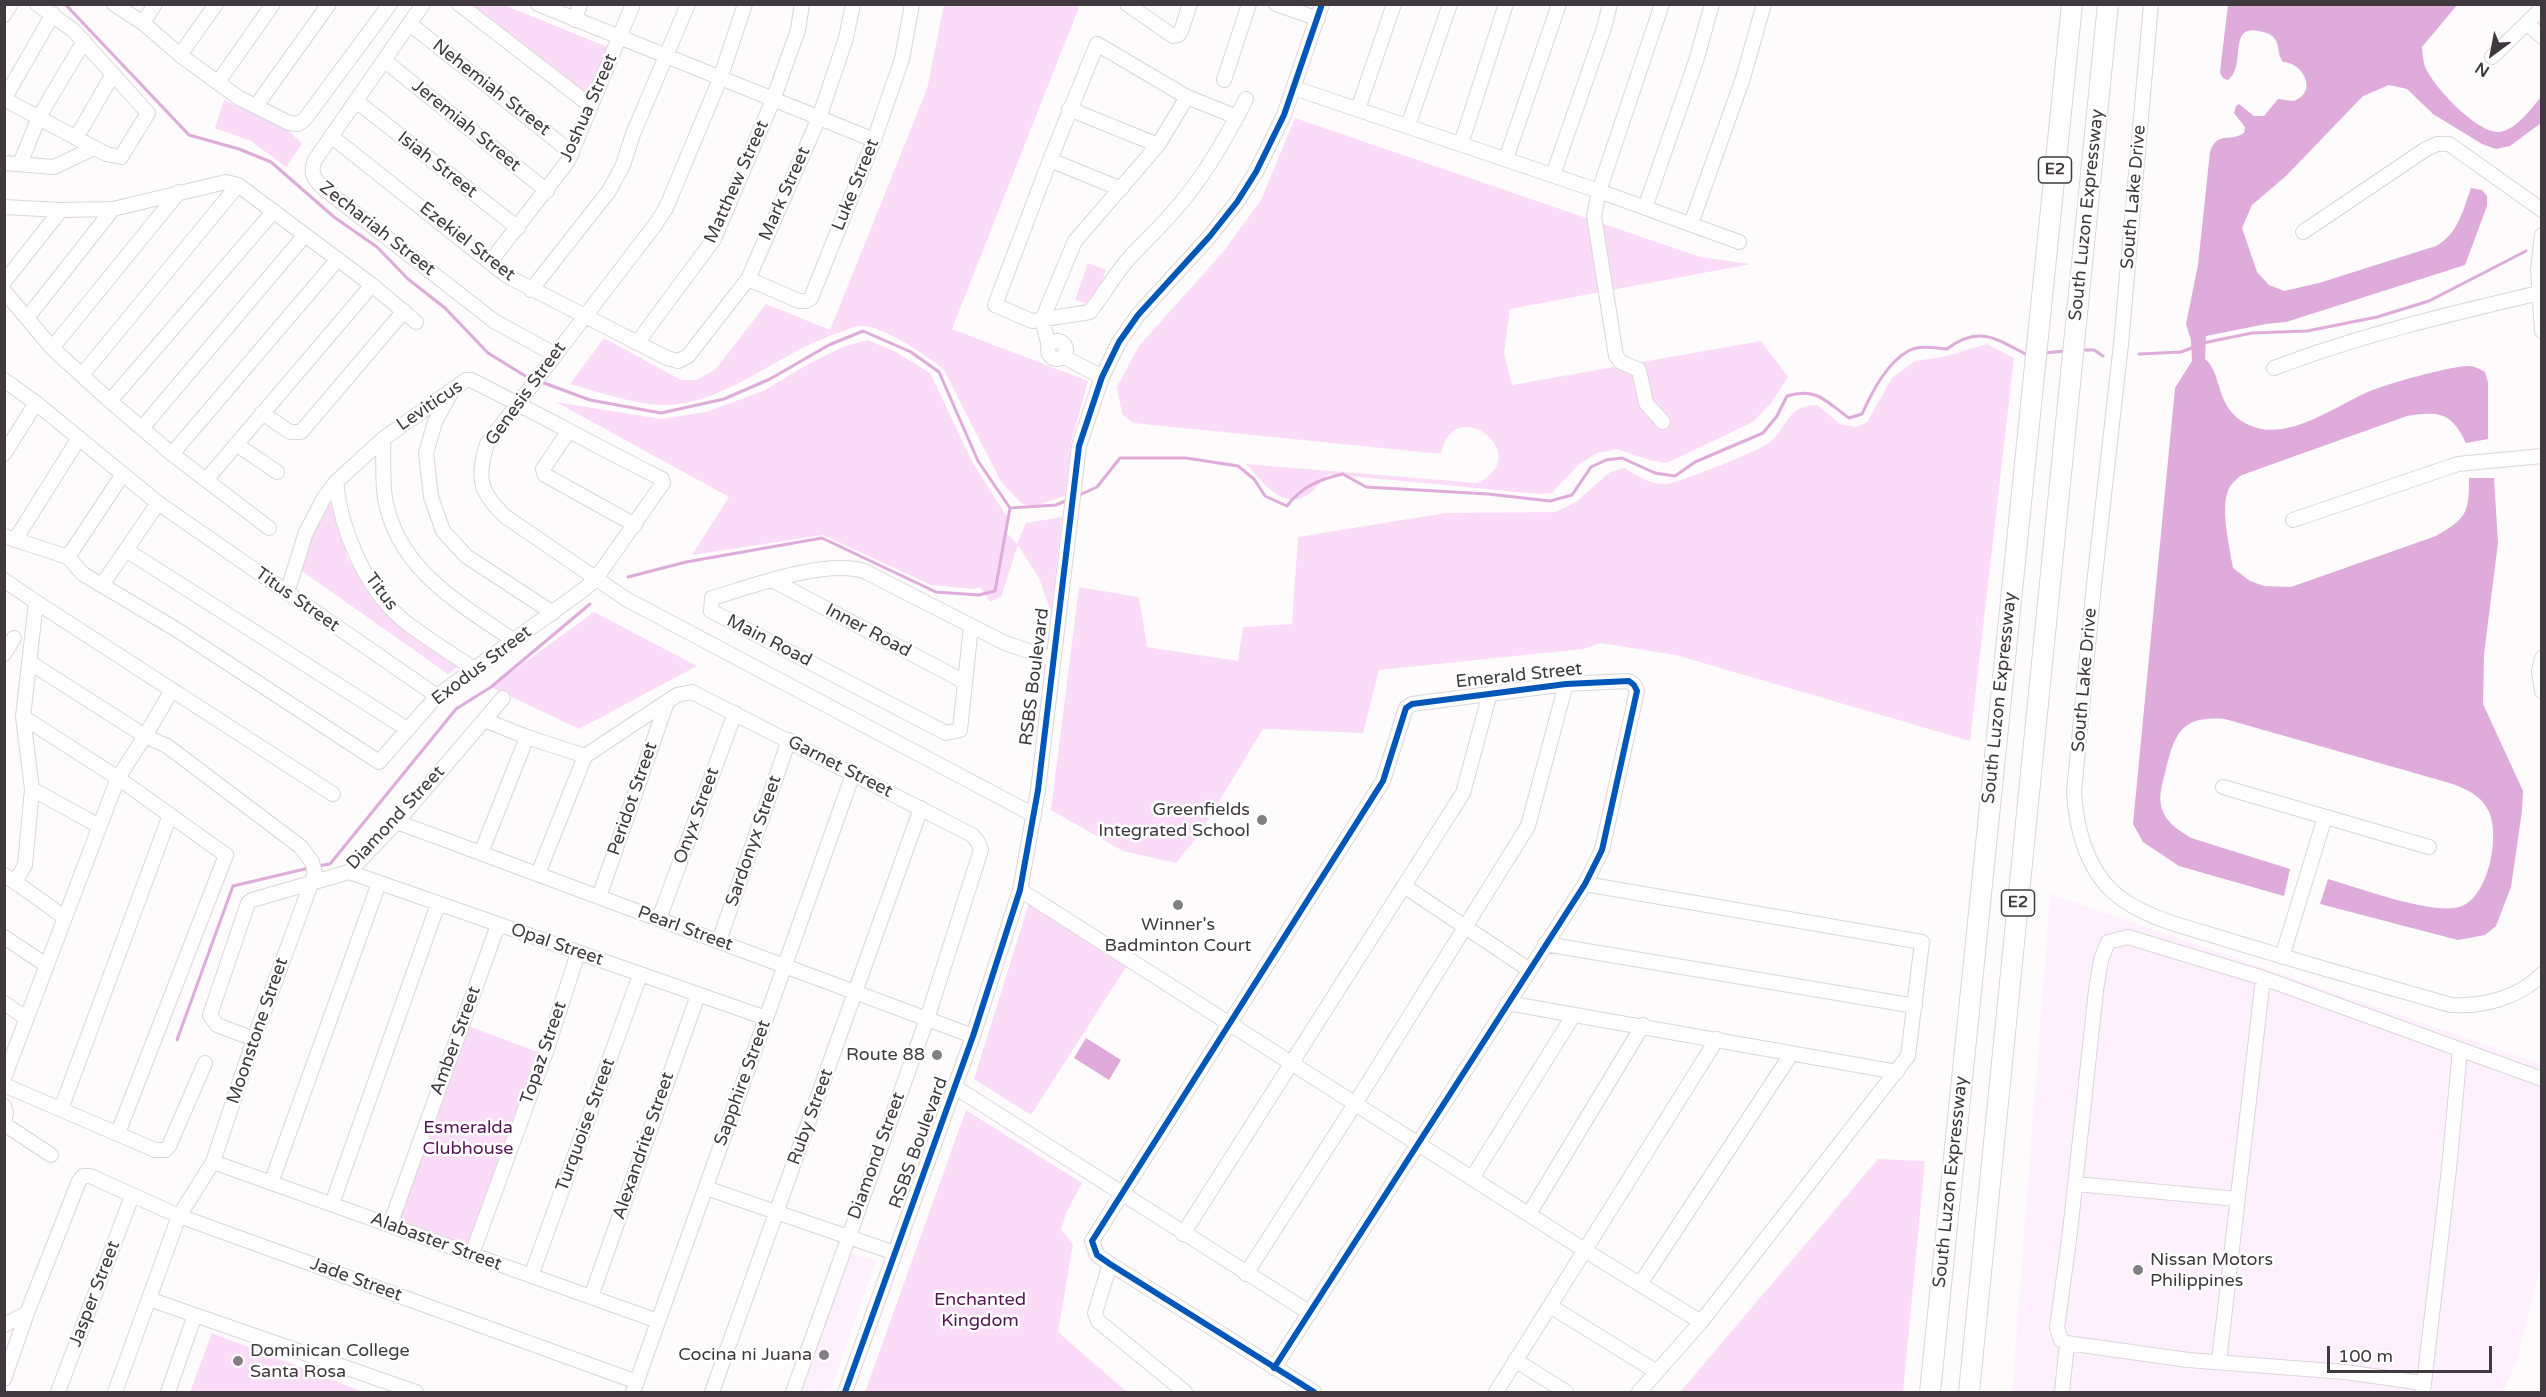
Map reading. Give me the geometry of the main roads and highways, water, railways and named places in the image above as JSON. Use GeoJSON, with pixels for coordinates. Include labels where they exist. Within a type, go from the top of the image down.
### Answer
{"type":"FeatureCollection","features":[{"type":"Feature","properties":{"kind":"highway","name":"South Luzon Expressway"},"geometry":{"type":"LineString","coordinates":[[1930,1392],[2072,4]]}},
{"type":"Feature","properties":{"kind":"highway","name":"South Luzon Expressway"},"geometry":{"type":"LineString","coordinates":[[1969,1392],[2108,4]]}},
{"type":"Feature","properties":{"kind":"waterway"},"geometry":{"type":"LineString","coordinates":[[65,4],[189,135],[239,149],[271,162],[334,217],[377,247],[408,279],[445,308],[488,353],[527,377]]}},
{"type":"Feature","properties":{"kind":"waterway"},"geometry":{"type":"LineString","coordinates":[[2203,343],[2252,333],[2307,331],[2377,317],[2429,301],[2526,251]]}},
{"type":"Feature","properties":{"kind":"waterway"},"geometry":{"type":"LineString","coordinates":[[544,383],[590,400],[661,413],[724,399],[770,379],[829,345],[863,331],[911,352],[939,372],[978,461],[1010,508],[1056,505],[1068,500]]}},
{"type":"Feature","properties":{"kind":"waterway"},"geometry":{"type":"LineString","coordinates":[[1077,496],[1097,487],[1120,458],[1186,458],[1238,466],[1254,479],[1265,496],[1287,506],[1292,499],[1312,485],[1343,474],[1366,487],[1488,494],[1550,501],[1572,495],[1591,467],[1606,460],[1622,458],[1655,473],[1675,476],[1695,462],[1763,433],[1777,416],[1787,396],[1806,393],[1827,401],[1849,418],[1862,414],[1887,370],[1902,355],[1914,348],[1947,349],[1959,341],[1979,336],[1998,340],[2029,356]]}},
{"type":"Feature","properties":{"kind":"waterway"},"geometry":{"type":"LineString","coordinates":[[2139,354],[2181,352],[2194,347]]}},
{"type":"Feature","properties":{"kind":"waterway"},"geometry":{"type":"LineString","coordinates":[[2080,350],[2094,350],[2103,356]]}},
{"type":"Feature","properties":{"kind":"waterway"},"geometry":{"type":"LineString","coordinates":[[2044,353],[2065,351]]}},
{"type":"Feature","properties":{"kind":"waterway"},"geometry":{"type":"LineString","coordinates":[[628,577],[686,562],[822,538],[936,592],[979,595],[995,591],[1010,508]]}},
{"type":"Feature","properties":{"kind":"waterway"},"geometry":{"type":"LineString","coordinates":[[318,866],[330,864],[456,709],[491,687],[590,604]]}},
{"type":"Feature","properties":{"kind":"waterway"},"geometry":{"type":"LineString","coordinates":[[177,1040],[233,886],[309,868]]}},
{"type":"Feature","properties":{"kind":"place","name":"Greenfields Integrated School"},"geometry":{"type":"Point","coordinates":[1262,820]}},
{"type":"Feature","properties":{"kind":"place","name":"Winner's Badminton Court"},"geometry":{"type":"Point","coordinates":[1178,905]}},
{"type":"Feature","properties":{"kind":"place","name":"Route 88"},"geometry":{"type":"Point","coordinates":[937,1055]}},
{"type":"Feature","properties":{"kind":"place","name":"Nissan Motors Philippines"},"geometry":{"type":"Point","coordinates":[2138,1270]}},
{"type":"Feature","properties":{"kind":"place","name":"Cocina ni Juana"},"geometry":{"type":"Point","coordinates":[824,1355]}},
{"type":"Feature","properties":{"kind":"place","name":"Dominican College Santa Rosa"},"geometry":{"type":"Point","coordinates":[238,1361]}},
{"type":"Feature","properties":{"kind":"park label","name":"Esmeralda Clubhouse"},"geometry":{"type":"Point","coordinates":[468,1138]}},
{"type":"Feature","properties":{"kind":"park label","name":"Enchanted Kingdom"},"geometry":{"type":"Point","coordinates":[980,1310]}}]}
